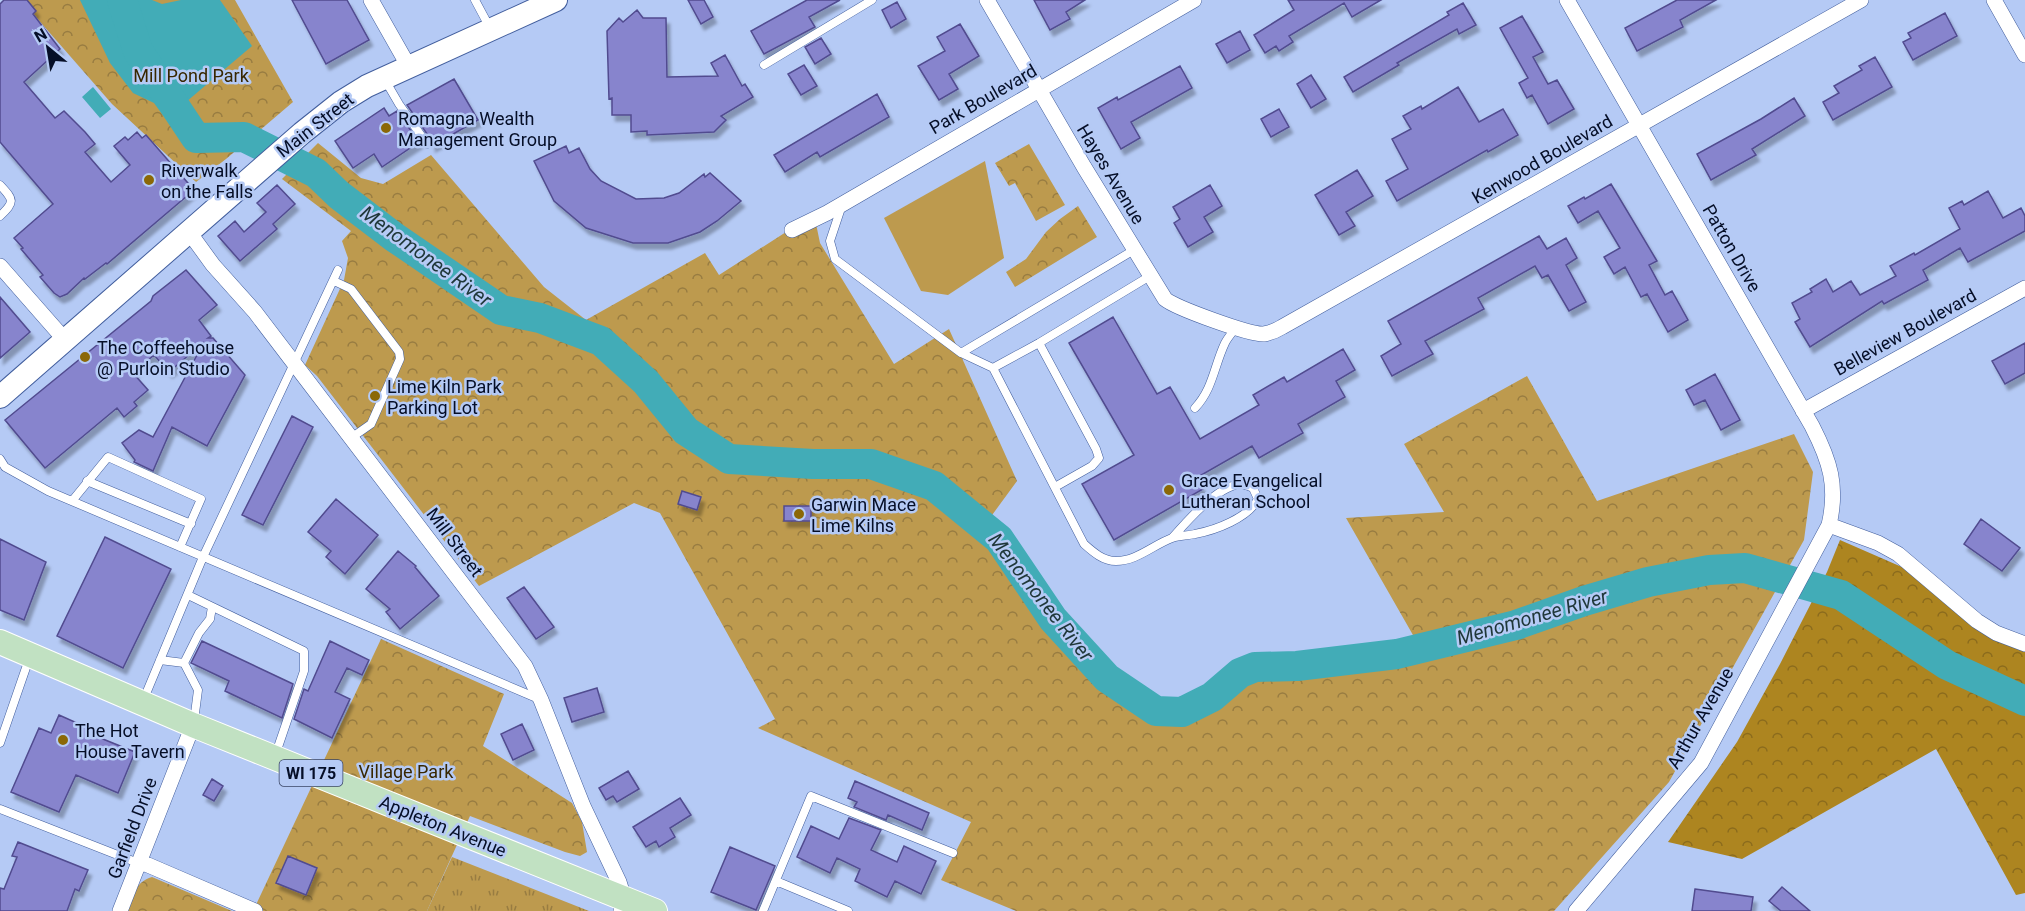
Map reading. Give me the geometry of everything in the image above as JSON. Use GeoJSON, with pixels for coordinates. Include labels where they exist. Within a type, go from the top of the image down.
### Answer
{"type":"FeatureCollection","features":[{"type":"Feature","properties":{"kind":"main road","name":"Main Street"},"geometry":{"type":"LineString","coordinates":[[0,397],[302,133],[341,102],[384,78],[556,0]]}},
{"type":"Feature","properties":{"kind":"main road","name":"Appleton Avenue"},"geometry":{"type":"LineString","coordinates":[[0,642],[622,905],[655,911]]}},
{"type":"Feature","properties":{"kind":"street"},"geometry":{"type":"LineString","coordinates":[[371,0],[409,67]]}},
{"type":"Feature","properties":{"kind":"street","name":"Hayes Avenue"},"geometry":{"type":"LineString","coordinates":[[987,0],[1161,294],[1170,303],[1236,327]]}},
{"type":"Feature","properties":{"kind":"street","name":"Park Boulevard"},"geometry":{"type":"LineString","coordinates":[[792,230],[843,204],[1194,0]]}},
{"type":"Feature","properties":{"kind":"street","name":"Patton Drive"},"geometry":{"type":"LineString","coordinates":[[1567,0],[1822,447],[1833,482],[1833,502],[1829,525]]}},
{"type":"Feature","properties":{"kind":"street","name":"Kenwood Boulevard"},"geometry":{"type":"LineString","coordinates":[[1236,327],[1265,334],[1282,327],[1861,0]]}},
{"type":"Feature","properties":{"kind":"street"},"geometry":{"type":"LineString","coordinates":[[1994,0],[2025,55]]}},
{"type":"Feature","properties":{"kind":"street","name":"Mill Street"},"geometry":{"type":"LineString","coordinates":[[189,232],[294,362],[517,654],[541,700],[583,806],[619,882],[622,905]]}},
{"type":"Feature","properties":{"kind":"street"},"geometry":{"type":"LineString","coordinates":[[0,266],[65,340]]}},
{"type":"Feature","properties":{"kind":"street","name":"Belleview Boulevard"},"geometry":{"type":"LineString","coordinates":[[1803,411],[2025,288]]}},
{"type":"Feature","properties":{"kind":"street"},"geometry":{"type":"LineString","coordinates":[[1829,525],[1878,543],[1898,554],[1977,621],[1996,633],[2025,644]]}},
{"type":"Feature","properties":{"kind":"street","name":"Arthur Avenue"},"geometry":{"type":"LineString","coordinates":[[1576,911],[1701,763],[1787,599],[1829,525]]}},
{"type":"Feature","properties":{"kind":"street","name":"Garfield Drive"},"geometry":{"type":"LineString","coordinates":[[120,911],[193,725]]}},
{"type":"Feature","properties":{"kind":"street"},"geometry":{"type":"LineString","coordinates":[[138,863],[148,865],[255,911]]}},
{"type":"Feature","properties":{"kind":"lane"},"geometry":{"type":"LineString","coordinates":[[476,0],[490,29]]}},
{"type":"Feature","properties":{"kind":"lane"},"geometry":{"type":"LineString","coordinates":[[765,65],[872,0]]}},
{"type":"Feature","properties":{"kind":"lane"},"geometry":{"type":"LineString","coordinates":[[384,78],[399,104],[428,144]]}},
{"type":"Feature","properties":{"kind":"lane"},"geometry":{"type":"LineString","coordinates":[[0,185],[10,195],[11,201],[10,206],[0,216]]}},
{"type":"Feature","properties":{"kind":"lane"},"geometry":{"type":"LineString","coordinates":[[843,204],[830,241],[835,259],[961,353],[993,369],[1084,544],[1097,556],[1115,561],[1136,556],[1173,537],[1197,534],[1236,519],[1253,509],[1258,499],[1253,488],[1242,483],[1226,488],[1187,521],[1173,537]]}},
{"type":"Feature","properties":{"kind":"lane"},"geometry":{"type":"LineString","coordinates":[[961,353],[1134,250]]}},
{"type":"Feature","properties":{"kind":"lane"},"geometry":{"type":"LineString","coordinates":[[142,703],[203,557],[338,270]]}},
{"type":"Feature","properties":{"kind":"lane"},"geometry":{"type":"LineString","coordinates":[[993,369],[1150,276]]}},
{"type":"Feature","properties":{"kind":"lane"},"geometry":{"type":"LineString","coordinates":[[334,281],[351,289],[399,352],[400,359],[371,424],[351,438]]}},
{"type":"Feature","properties":{"kind":"lane"},"geometry":{"type":"LineString","coordinates":[[1195,408],[1204,399],[1226,342],[1236,327]]}},
{"type":"Feature","properties":{"kind":"lane"},"geometry":{"type":"LineString","coordinates":[[1039,343],[1099,458],[1092,466],[1055,487]]}},
{"type":"Feature","properties":{"kind":"lane"},"geometry":{"type":"LineString","coordinates":[[72,501],[108,457],[201,500],[180,547]]}},
{"type":"Feature","properties":{"kind":"lane"},"geometry":{"type":"LineString","coordinates":[[0,459],[5,467],[72,501],[541,700]]}},
{"type":"Feature","properties":{"kind":"lane"},"geometry":{"type":"LineString","coordinates":[[87,480],[191,524]]}},
{"type":"Feature","properties":{"kind":"lane"},"geometry":{"type":"LineString","coordinates":[[188,595],[304,651],[304,671],[274,758]]}},
{"type":"Feature","properties":{"kind":"lane"},"geometry":{"type":"LineString","coordinates":[[184,663],[199,633],[210,619],[212,607]]}},
{"type":"Feature","properties":{"kind":"lane"},"geometry":{"type":"LineString","coordinates":[[1,737],[31,655]]}},
{"type":"Feature","properties":{"kind":"lane"},"geometry":{"type":"LineString","coordinates":[[160,660],[184,663]]}},
{"type":"Feature","properties":{"kind":"lane"},"geometry":{"type":"LineString","coordinates":[[184,663],[198,690],[193,725]]}},
{"type":"Feature","properties":{"kind":"lane"},"geometry":{"type":"LineString","coordinates":[[763,911],[811,796],[953,852]]}},
{"type":"Feature","properties":{"kind":"lane"},"geometry":{"type":"LineString","coordinates":[[0,809],[138,863]]}},
{"type":"Feature","properties":{"kind":"lane"},"geometry":{"type":"LineString","coordinates":[[776,881],[848,911]]}},
{"type":"Feature","properties":{"kind":"green space","name":"Mill Pond Park"},"geometry":{"type":"Polygon","coordinates":[[[21,0],[235,0],[293,102],[196,182],[112,104],[21,0]]]}},
{"type":"Feature","properties":{"kind":"green space"},"geometry":{"type":"Polygon","coordinates":[[[318,143],[361,178],[383,184],[431,155],[544,287],[586,320],[705,253],[719,275],[814,214],[820,243],[894,364],[949,329],[1017,481],[976,537],[1003,558],[1045,620],[1098,685],[1129,710],[1155,720],[1187,721],[1205,712],[1234,688],[1257,677],[1292,673],[1346,674],[1425,656],[1346,518],[1444,512],[1404,444],[1527,376],[1597,501],[1794,434],[1813,472],[1804,540],[1669,782],[1554,911],[1016,911],[941,880],[971,822],[758,728],[775,719],[660,513],[634,503],[479,586],[317,376],[305,365],[344,280],[348,258],[342,241],[351,231],[282,179],[318,143]]]}},
{"type":"Feature","properties":{"kind":"green space"},"geometry":{"type":"Polygon","coordinates":[[[1029,144],[1065,205],[1036,221],[1015,183],[1009,186],[995,163],[1029,144]]]}},
{"type":"Feature","properties":{"kind":"green space"},"geometry":{"type":"Polygon","coordinates":[[[985,161],[1004,258],[948,295],[921,291],[884,218],[985,161]]]}},
{"type":"Feature","properties":{"kind":"green space"},"geometry":{"type":"Polygon","coordinates":[[[1078,206],[1097,237],[1015,287],[1006,272],[1026,259],[1046,232],[1078,206]]]}},
{"type":"Feature","properties":{"kind":"green space"},"geometry":{"type":"Polygon","coordinates":[[[1840,540],[1911,571],[2025,651],[2025,893],[2016,895],[1936,749],[1742,859],[1668,842],[1737,742],[1827,572],[1840,540]]]}},
{"type":"Feature","properties":{"kind":"green space","name":"Village Park"},"geometry":{"type":"Polygon","coordinates":[[[381,639],[504,694],[483,746],[572,803],[582,822],[587,852],[580,856],[565,852],[470,816],[427,911],[253,911],[381,639]]]}},
{"type":"Feature","properties":{"kind":"green space"},"geometry":{"type":"Polygon","coordinates":[[[452,857],[589,911],[427,911],[452,857]]]}},
{"type":"Feature","properties":{"kind":"green space"},"geometry":{"type":"Polygon","coordinates":[[[152,877],[232,911],[128,911],[138,886],[152,877]]]}},
{"type":"Feature","properties":{"kind":"shaded area"},"geometry":{"type":"Polygon","coordinates":[[[80,0],[152,0],[162,4],[181,0],[220,0],[252,46],[166,119],[154,103],[133,93],[110,63],[80,0]]]}},
{"type":"Feature","properties":{"kind":"shaded area"},"geometry":{"type":"Polygon","coordinates":[[[93,87],[111,109],[100,118],[82,97],[93,87]]]}},
{"type":"Feature","properties":{"kind":"building","name":"Riverwalk on the Falls"},"geometry":{"type":"Polygon","coordinates":[[[4,0],[27,0],[36,11],[33,14],[60,49],[24,82],[55,118],[64,111],[85,132],[95,144],[85,152],[111,182],[130,165],[114,146],[125,137],[128,140],[137,132],[142,138],[146,135],[194,190],[107,264],[60,297],[40,277],[43,275],[14,238],[53,204],[0,142],[0,4],[4,0]]]}},
{"type":"Feature","properties":{"kind":"building"},"geometry":{"type":"Polygon","coordinates":[[[292,0],[347,0],[369,40],[326,64],[292,0]]]}},
{"type":"Feature","properties":{"kind":"building"},"geometry":{"type":"Polygon","coordinates":[[[688,0],[704,0],[713,17],[701,24],[688,0]]]}},
{"type":"Feature","properties":{"kind":"building"},"geometry":{"type":"Polygon","coordinates":[[[807,0],[840,0],[809,17],[815,27],[764,54],[751,31],[807,0]]]}},
{"type":"Feature","properties":{"kind":"building"},"geometry":{"type":"Polygon","coordinates":[[[1034,0],[1085,0],[1066,12],[1070,19],[1050,30],[1034,0]]]}},
{"type":"Feature","properties":{"kind":"building"},"geometry":{"type":"Polygon","coordinates":[[[1288,0],[1381,0],[1352,17],[1344,3],[1289,36],[1293,42],[1279,51],[1276,46],[1265,53],[1254,35],[1294,10],[1288,0]]]}},
{"type":"Feature","properties":{"kind":"building"},"geometry":{"type":"Polygon","coordinates":[[[1677,0],[1716,0],[1680,20],[1683,27],[1637,51],[1625,28],[1677,0]]]}},
{"type":"Feature","properties":{"kind":"building"},"geometry":{"type":"Polygon","coordinates":[[[897,2],[906,19],[891,28],[882,10],[897,2]]]}},
{"type":"Feature","properties":{"kind":"building"},"geometry":{"type":"Polygon","coordinates":[[[1463,3],[1476,25],[1459,34],[1457,29],[1397,63],[1399,65],[1353,92],[1344,77],[1449,15],[1447,12],[1463,3]]]}},
{"type":"Feature","properties":{"kind":"building"},"geometry":{"type":"Polygon","coordinates":[[[637,10],[643,18],[666,18],[667,77],[718,76],[711,63],[725,55],[742,86],[745,84],[753,97],[721,116],[726,120],[714,132],[647,135],[647,131],[631,132],[631,115],[612,115],[612,98],[609,99],[607,31],[619,18],[623,22],[637,10]]]}},
{"type":"Feature","properties":{"kind":"building"},"geometry":{"type":"Polygon","coordinates":[[[1945,13],[1957,36],[1913,60],[1903,42],[1911,38],[1908,33],[1945,13]]]}},
{"type":"Feature","properties":{"kind":"building"},"geometry":{"type":"Polygon","coordinates":[[[1522,16],[1543,52],[1533,57],[1548,84],[1557,80],[1574,109],[1548,124],[1532,95],[1527,98],[1519,83],[1528,78],[1500,28],[1522,16]]]}},
{"type":"Feature","properties":{"kind":"building"},"geometry":{"type":"Polygon","coordinates":[[[960,24],[979,56],[949,74],[958,89],[939,100],[918,66],[945,51],[937,37],[960,24]]]}},
{"type":"Feature","properties":{"kind":"building"},"geometry":{"type":"Polygon","coordinates":[[[1240,31],[1250,50],[1227,63],[1216,44],[1240,31]]]}},
{"type":"Feature","properties":{"kind":"building"},"geometry":{"type":"Polygon","coordinates":[[[821,38],[831,54],[815,64],[805,47],[821,38]]]}},
{"type":"Feature","properties":{"kind":"building"},"geometry":{"type":"Polygon","coordinates":[[[1875,57],[1892,87],[1833,120],[1823,102],[1839,93],[1834,86],[1862,70],[1859,66],[1875,57]]]}},
{"type":"Feature","properties":{"kind":"building"},"geometry":{"type":"Polygon","coordinates":[[[804,65],[817,86],[801,95],[788,74],[804,65]]]}},
{"type":"Feature","properties":{"kind":"building"},"geometry":{"type":"Polygon","coordinates":[[[1180,66],[1192,88],[1131,122],[1140,138],[1121,149],[1098,108],[1117,97],[1118,100],[1180,66]]]}},
{"type":"Feature","properties":{"kind":"building"},"geometry":{"type":"Polygon","coordinates":[[[1311,75],[1326,99],[1311,108],[1297,84],[1311,75]]]}},
{"type":"Feature","properties":{"kind":"building"},"geometry":{"type":"Polygon","coordinates":[[[454,79],[478,120],[432,146],[432,141],[407,105],[454,79]]]}},
{"type":"Feature","properties":{"kind":"building"},"geometry":{"type":"Polygon","coordinates":[[[1458,87],[1479,122],[1503,109],[1518,135],[1397,201],[1386,181],[1408,169],[1392,139],[1411,129],[1403,116],[1421,106],[1422,109],[1458,87]]]}},
{"type":"Feature","properties":{"kind":"building"},"geometry":{"type":"Polygon","coordinates":[[[877,94],[889,117],[820,157],[817,152],[785,172],[774,155],[877,94]]]}},
{"type":"Feature","properties":{"kind":"building"},"geometry":{"type":"Polygon","coordinates":[[[1794,98],[1805,116],[1752,149],[1756,155],[1711,180],[1697,154],[1794,98]]]}},
{"type":"Feature","properties":{"kind":"building"},"geometry":{"type":"Polygon","coordinates":[[[384,108],[389,116],[397,111],[419,142],[382,167],[374,154],[353,168],[335,141],[384,108]]]}},
{"type":"Feature","properties":{"kind":"building"},"geometry":{"type":"Polygon","coordinates":[[[1279,109],[1289,127],[1271,137],[1261,119],[1279,109]]]}},
{"type":"Feature","properties":{"kind":"building"},"geometry":{"type":"Polygon","coordinates":[[[566,146],[569,153],[579,148],[590,169],[601,181],[636,199],[664,198],[679,193],[704,174],[705,177],[710,173],[741,201],[700,232],[668,243],[633,243],[586,228],[554,201],[534,161],[566,146]]]}},
{"type":"Feature","properties":{"kind":"building"},"geometry":{"type":"Polygon","coordinates":[[[1357,170],[1373,196],[1346,212],[1355,226],[1339,235],[1315,195],[1357,170]]]}},
{"type":"Feature","properties":{"kind":"building"},"geometry":{"type":"Polygon","coordinates":[[[1611,184],[1657,261],[1649,265],[1665,295],[1672,291],[1688,320],[1668,332],[1647,294],[1641,297],[1625,267],[1614,274],[1604,257],[1620,248],[1598,211],[1578,223],[1568,206],[1611,184]]]}},
{"type":"Feature","properties":{"kind":"building"},"geometry":{"type":"Polygon","coordinates":[[[277,185],[295,204],[273,224],[277,229],[240,261],[218,236],[235,221],[244,232],[266,212],[257,203],[277,185]]]}},
{"type":"Feature","properties":{"kind":"building"},"geometry":{"type":"Polygon","coordinates":[[[1210,185],[1222,206],[1204,217],[1213,232],[1188,247],[1174,223],[1180,219],[1173,207],[1210,185]]]}},
{"type":"Feature","properties":{"kind":"building"},"geometry":{"type":"Polygon","coordinates":[[[1988,191],[2003,218],[2021,208],[2025,216],[2025,231],[1968,262],[1960,248],[1923,270],[1928,280],[1884,304],[1882,301],[1810,347],[1795,322],[1800,319],[1792,303],[1812,292],[1810,289],[1826,279],[1833,292],[1851,281],[1860,295],[1896,276],[1890,266],[1914,253],[1915,255],[1960,229],[1949,208],[1962,201],[1964,205],[1988,191]]]}},
{"type":"Feature","properties":{"kind":"building"},"geometry":{"type":"Polygon","coordinates":[[[1539,236],[1547,249],[1566,238],[1577,258],[1566,265],[1586,302],[1569,311],[1548,275],[1542,278],[1535,266],[1478,298],[1484,309],[1425,341],[1433,354],[1392,376],[1381,356],[1401,344],[1388,321],[1539,236]]]}},
{"type":"Feature","properties":{"kind":"building"},"geometry":{"type":"Polygon","coordinates":[[[186,270],[217,305],[199,320],[211,336],[208,338],[213,338],[245,375],[207,446],[172,427],[153,471],[134,462],[135,460],[122,443],[139,430],[153,437],[204,342],[169,372],[154,355],[133,373],[148,390],[134,402],[137,406],[124,417],[117,408],[45,468],[5,420],[186,270]]]}},
{"type":"Feature","properties":{"kind":"building"},"geometry":{"type":"Polygon","coordinates":[[[0,297],[30,332],[0,358],[0,297]]]}},
{"type":"Feature","properties":{"kind":"building"},"geometry":{"type":"Polygon","coordinates":[[[1113,317],[1157,394],[1170,387],[1200,439],[1259,405],[1253,395],[1284,377],[1287,382],[1343,349],[1355,370],[1336,381],[1345,397],[1298,424],[1303,433],[1259,458],[1252,446],[1196,478],[1203,489],[1114,540],[1082,484],[1134,455],[1069,343],[1113,317]]]}},
{"type":"Feature","properties":{"kind":"building"},"geometry":{"type":"Polygon","coordinates":[[[2025,343],[2025,373],[2005,384],[1992,361],[2025,343]]]}},
{"type":"Feature","properties":{"kind":"building"},"geometry":{"type":"Polygon","coordinates":[[[1715,374],[1740,420],[1721,430],[1705,400],[1694,405],[1686,390],[1715,374]]]}},
{"type":"Feature","properties":{"kind":"building"},"geometry":{"type":"Polygon","coordinates":[[[292,416],[313,427],[263,525],[242,515],[292,416]]]}},
{"type":"Feature","properties":{"kind":"building"},"geometry":{"type":"Polygon","coordinates":[[[682,491],[701,497],[697,510],[678,504],[682,491]]]}},
{"type":"Feature","properties":{"kind":"building"},"geometry":{"type":"Polygon","coordinates":[[[336,499],[378,535],[345,574],[326,557],[331,551],[308,532],[336,499]]]}},
{"type":"Feature","properties":{"kind":"building"},"geometry":{"type":"Polygon","coordinates":[[[784,506],[811,506],[811,521],[784,521],[784,506]]]}},
{"type":"Feature","properties":{"kind":"building"},"geometry":{"type":"Polygon","coordinates":[[[1981,519],[2020,548],[2002,571],[1964,544],[1981,519]]]}},
{"type":"Feature","properties":{"kind":"building"},"geometry":{"type":"Polygon","coordinates":[[[105,537],[171,569],[123,668],[57,636],[105,537]]]}},
{"type":"Feature","properties":{"kind":"building"},"geometry":{"type":"Polygon","coordinates":[[[0,539],[46,562],[24,620],[0,610],[0,539]]]}},
{"type":"Feature","properties":{"kind":"building"},"geometry":{"type":"Polygon","coordinates":[[[398,551],[416,566],[439,596],[400,629],[386,612],[390,609],[366,589],[398,551]]]}},
{"type":"Feature","properties":{"kind":"building"},"geometry":{"type":"Polygon","coordinates":[[[524,587],[554,627],[536,639],[507,598],[524,587]]]}},
{"type":"Feature","properties":{"kind":"building"},"geometry":{"type":"Polygon","coordinates":[[[202,641],[293,684],[282,718],[225,691],[229,681],[191,663],[202,641]]]}},
{"type":"Feature","properties":{"kind":"building"},"geometry":{"type":"Polygon","coordinates":[[[330,641],[369,660],[362,675],[347,668],[335,692],[350,699],[332,738],[294,719],[304,689],[308,691],[330,641]]]}},
{"type":"Feature","properties":{"kind":"building"},"geometry":{"type":"Polygon","coordinates":[[[597,688],[604,712],[572,722],[564,698],[597,688]]]}},
{"type":"Feature","properties":{"kind":"building"},"geometry":{"type":"Polygon","coordinates":[[[59,715],[95,731],[93,735],[135,752],[118,793],[76,775],[59,812],[11,792],[39,728],[51,733],[59,715]]]}},
{"type":"Feature","properties":{"kind":"building"},"geometry":{"type":"Polygon","coordinates":[[[522,724],[534,750],[513,760],[501,734],[522,724]]]}},
{"type":"Feature","properties":{"kind":"building"},"geometry":{"type":"Polygon","coordinates":[[[628,771],[639,789],[617,802],[613,796],[606,800],[599,788],[628,771]]]}},
{"type":"Feature","properties":{"kind":"building"},"geometry":{"type":"Polygon","coordinates":[[[212,779],[223,786],[214,801],[203,795],[212,779]]]}},
{"type":"Feature","properties":{"kind":"building"},"geometry":{"type":"Polygon","coordinates":[[[855,781],[929,813],[922,830],[888,815],[886,820],[854,807],[857,802],[848,798],[855,781]]]}},
{"type":"Feature","properties":{"kind":"building"},"geometry":{"type":"Polygon","coordinates":[[[680,798],[691,815],[670,828],[675,837],[659,847],[656,841],[646,847],[633,827],[680,798]]]}},
{"type":"Feature","properties":{"kind":"building"},"geometry":{"type":"Polygon","coordinates":[[[849,818],[881,830],[871,850],[897,862],[904,846],[936,861],[921,894],[895,881],[887,897],[855,881],[860,869],[837,858],[830,873],[797,857],[811,826],[839,839],[849,818]]]}},
{"type":"Feature","properties":{"kind":"building"},"geometry":{"type":"Polygon","coordinates":[[[18,842],[88,870],[79,891],[75,889],[67,911],[0,911],[0,888],[4,889],[17,857],[12,856],[18,842]]]}},
{"type":"Feature","properties":{"kind":"building"},"geometry":{"type":"Polygon","coordinates":[[[730,847],[775,866],[756,910],[711,892],[730,847]]]}},
{"type":"Feature","properties":{"kind":"building"},"geometry":{"type":"Polygon","coordinates":[[[288,856],[317,868],[306,895],[276,883],[288,856]]]}},
{"type":"Feature","properties":{"kind":"building"},"geometry":{"type":"Polygon","coordinates":[[[1782,887],[1810,911],[1781,911],[1769,901],[1782,887]]]}},
{"type":"Feature","properties":{"kind":"building"},"geometry":{"type":"Polygon","coordinates":[[[1695,889],[1753,897],[1751,911],[1692,911],[1695,889]]]}},
{"type":"Feature","properties":{"kind":"waterway","name":"Menomonee River"},"geometry":{"type":"LineString","coordinates":[[122,0],[138,51],[196,138],[244,137],[316,173],[339,195],[394,237],[501,310],[540,318],[601,341],[646,382],[686,431],[729,459],[813,464],[871,464],[934,486],[999,539],[1053,619],[1107,678],[1156,711],[1182,712],[1212,697],[1240,673],[1255,667],[1297,666],[1397,654],[1516,625],[1648,582],[1709,570],[1745,568],[1841,595],[1947,665],[2025,701]]}},
{"type":"Feature","properties":{"kind":"place","name":"Romagna Wealth Management Group"},"geometry":{"type":"Point","coordinates":[386,128]}},
{"type":"Feature","properties":{"kind":"place","name":"Riverwalk on the Falls"},"geometry":{"type":"Point","coordinates":[149,180]}},
{"type":"Feature","properties":{"kind":"place","name":"The Coffeehouse @ Purloin Studio"},"geometry":{"type":"Point","coordinates":[85,357]}},
{"type":"Feature","properties":{"kind":"place","name":"Lime Kiln Park Parking Lot"},"geometry":{"type":"Point","coordinates":[375,396]}},
{"type":"Feature","properties":{"kind":"place","name":"Grace Evangelical Lutheran School"},"geometry":{"type":"Point","coordinates":[1169,490]}},
{"type":"Feature","properties":{"kind":"place","name":"Garwin Mace Lime Kilns"},"geometry":{"type":"Point","coordinates":[799,514]}},
{"type":"Feature","properties":{"kind":"place","name":"The Hot House Tavern"},"geometry":{"type":"Point","coordinates":[63,740]}}]}
